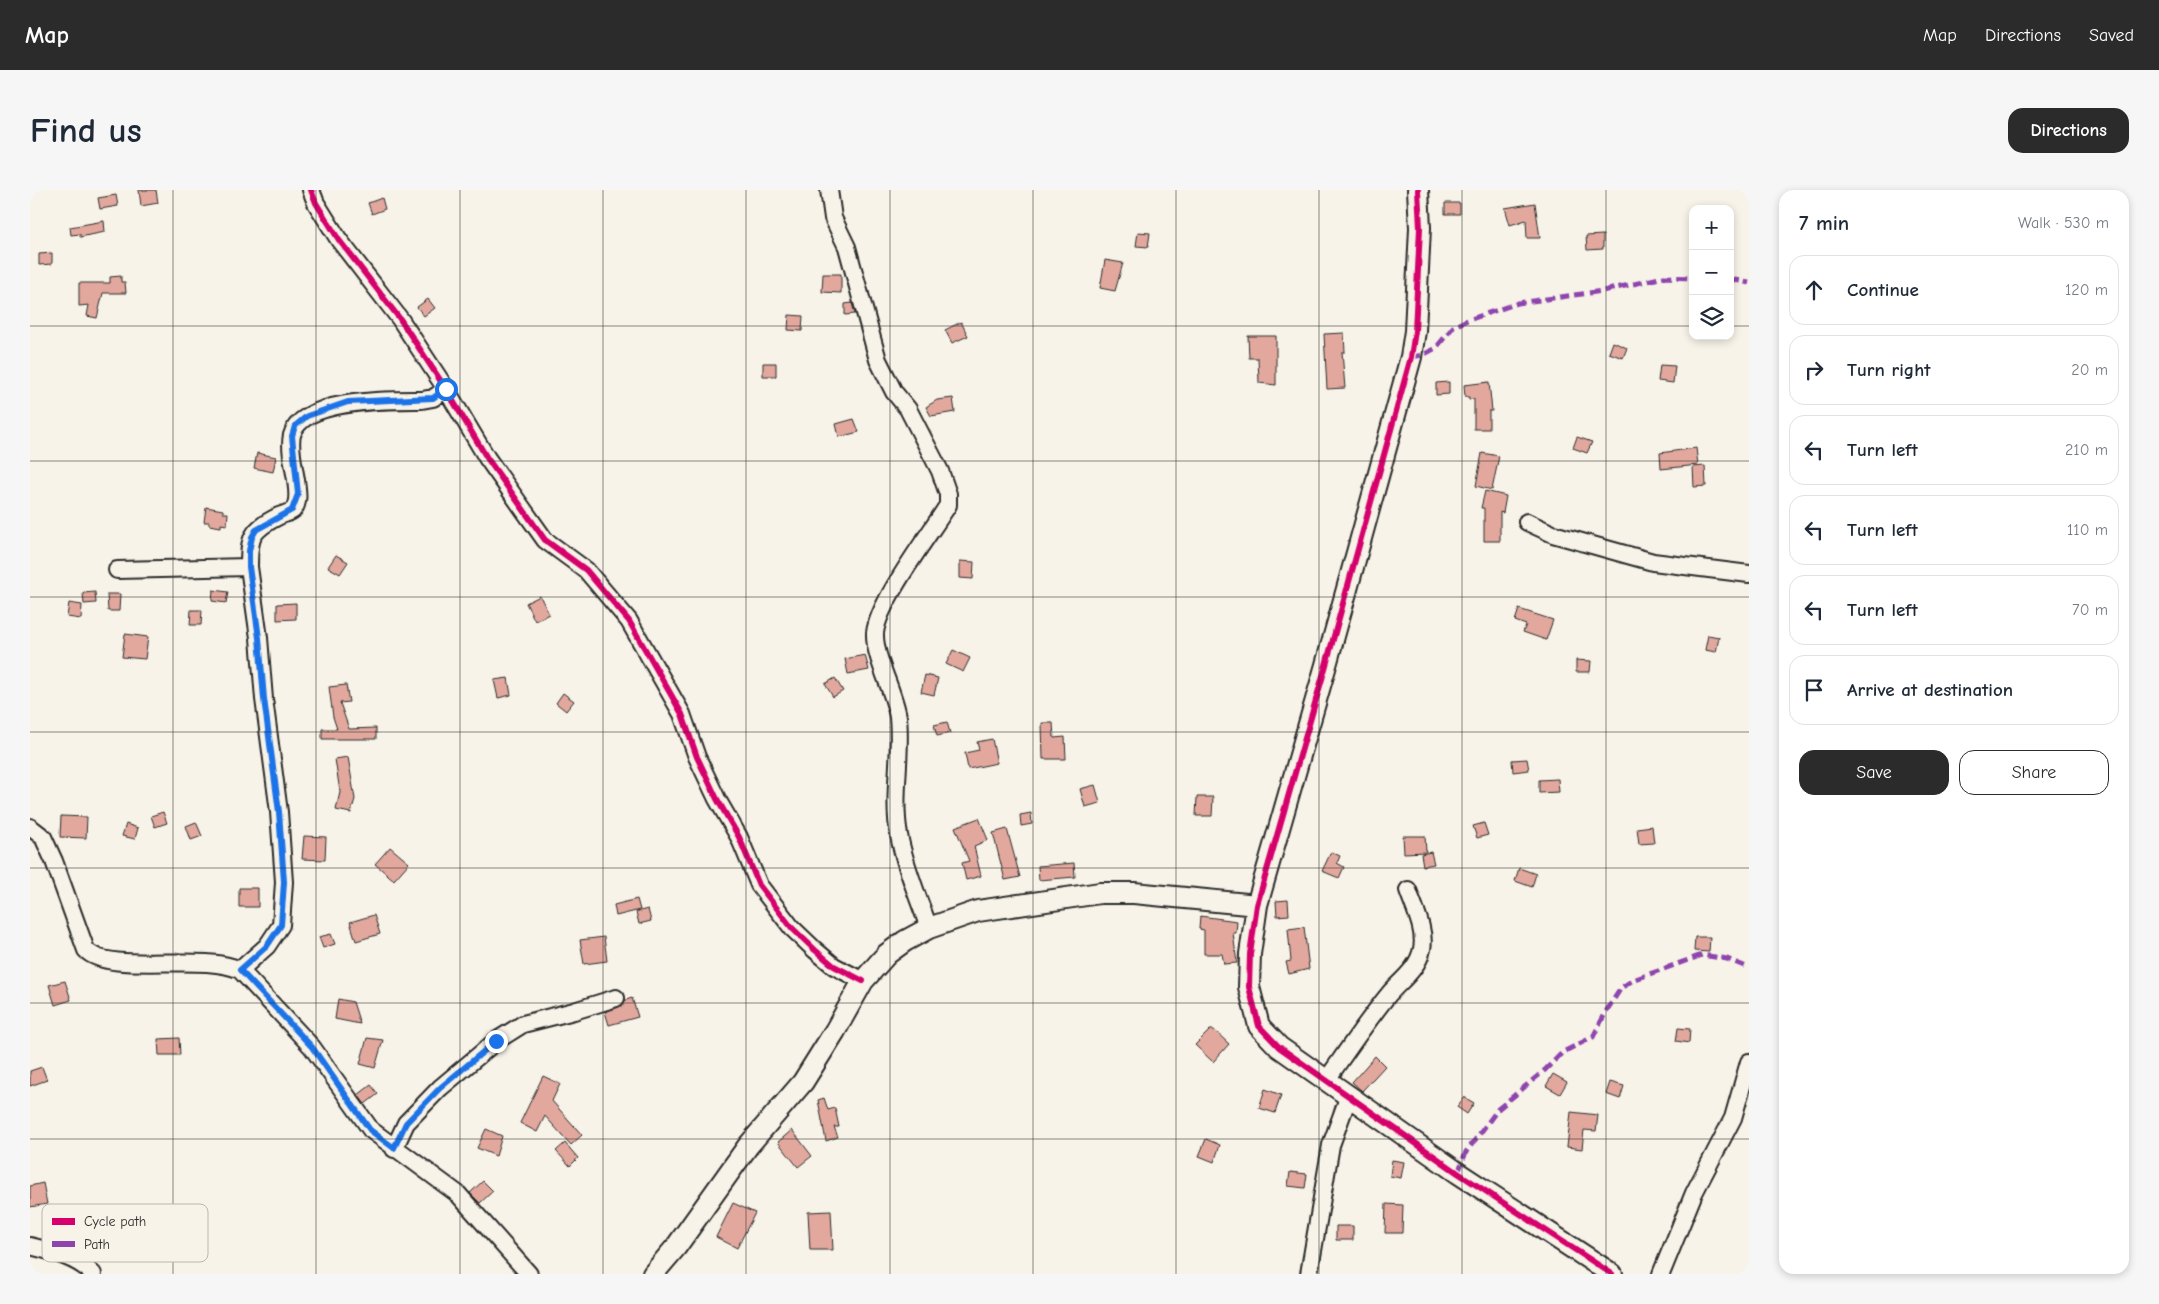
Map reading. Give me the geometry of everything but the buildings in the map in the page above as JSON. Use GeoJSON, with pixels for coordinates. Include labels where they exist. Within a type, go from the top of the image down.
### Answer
{"type":"FeatureCollection","features":[{"type":"Feature","properties":{"kind":"street"},"geometry":{"type":"LineString","coordinates":[[311,190],[316,204],[339,240],[400,319],[446,389],[487,458],[545,540],[586,570],[629,620],[682,714],[697,757],[717,800],[739,837],[759,885],[792,928],[815,950],[834,966],[862,981]]}},
{"type":"Feature","properties":{"kind":"street"},"geometry":{"type":"LineString","coordinates":[[829,190],[833,218],[847,246],[878,360],[894,392],[908,409],[940,471],[948,494],[948,505],[881,612],[875,633],[877,651],[890,684],[898,716],[900,754],[896,798],[899,835],[929,928]]}},
{"type":"Feature","properties":{"kind":"street"},"geometry":{"type":"LineString","coordinates":[[1418,190],[1420,228],[1411,357],[1257,905],[1250,954],[1249,988],[1259,1026],[1279,1047],[1348,1098],[1466,1179],[1612,1274]]}},
{"type":"Feature","properties":{"kind":"street"},"geometry":{"type":"LineString","coordinates":[[240,970],[267,946],[281,925],[284,882],[279,812],[249,567],[252,537],[256,530],[292,510],[295,504],[298,494],[292,436],[295,426],[307,416],[348,402],[433,398],[446,389]]}},
{"type":"Feature","properties":{"kind":"street"},"geometry":{"type":"LineString","coordinates":[[1527,522],[1553,534],[1653,562],[1749,574]]}},
{"type":"Feature","properties":{"kind":"street"},"geometry":{"type":"LineString","coordinates":[[117,570],[249,567]]}},
{"type":"Feature","properties":{"kind":"street"},"geometry":{"type":"LineString","coordinates":[[30,827],[43,837],[86,950],[92,957],[123,961],[229,964],[240,970],[312,1047],[370,1130],[458,1194],[529,1274]]}},
{"type":"Feature","properties":{"kind":"street"},"geometry":{"type":"LineString","coordinates":[[1326,1081],[1390,994],[1418,961],[1422,948],[1422,929],[1408,890]]}},
{"type":"Feature","properties":{"kind":"street"},"geometry":{"type":"LineString","coordinates":[[653,1274],[676,1247],[748,1146],[803,1082],[835,1031],[862,981],[887,954],[929,928],[978,911],[1100,894],[1134,894],[1257,905]]}},
{"type":"Feature","properties":{"kind":"street"},"geometry":{"type":"LineString","coordinates":[[394,1148],[406,1123],[440,1088],[496,1041],[523,1024],[616,998]]}},
{"type":"Feature","properties":{"kind":"street"},"geometry":{"type":"LineString","coordinates":[[1661,1274],[1694,1193],[1733,1118],[1749,1062]]}},
{"type":"Feature","properties":{"kind":"street"},"geometry":{"type":"LineString","coordinates":[[1309,1274],[1331,1145],[1348,1098]]}},
{"type":"Feature","properties":{"kind":"street"},"geometry":{"type":"LineString","coordinates":[[74,1262],[88,1269],[93,1274]]}},
{"type":"Feature","properties":{"kind":"marked path"},"geometry":{"type":"LineString","coordinates":[[1411,357],[1423,355],[1436,348],[1453,327],[1518,303],[1603,291],[1664,277],[1689,278]]}},
{"type":"Feature","properties":{"kind":"marked path"},"geometry":{"type":"LineString","coordinates":[[1734,280],[1749,283]]}},
{"type":"Feature","properties":{"kind":"marked path"},"geometry":{"type":"LineString","coordinates":[[1458,1173],[1466,1152],[1498,1109],[1545,1070],[1563,1052],[1593,1037],[1621,988],[1633,980],[1702,955],[1727,959],[1749,968]]}},
{"type":"Feature","properties":{"kind":"cycle path"},"geometry":{"type":"LineString","coordinates":[[311,190],[316,203],[339,240],[400,319],[446,389],[487,458],[545,540],[586,570],[629,621],[682,714],[697,757],[717,799],[739,837],[759,885],[792,928],[815,950],[834,966],[863,981]]}},
{"type":"Feature","properties":{"kind":"cycle path"},"geometry":{"type":"LineString","coordinates":[[1418,190],[1420,228],[1415,331],[1411,357],[1257,905],[1250,954],[1249,987],[1259,1026],[1279,1047],[1458,1173],[1612,1274]]}},
{"type":"Feature","properties":{"kind":"route"},"geometry":{"type":"LineString","coordinates":[[446,389],[433,398],[348,402],[307,416],[295,426],[292,436],[297,499],[292,510],[278,516],[256,530],[252,537],[249,551],[249,567],[279,812],[284,882],[281,925],[267,946],[240,970],[312,1047],[370,1130],[394,1148],[406,1123],[440,1088],[496,1041]]}}]}
